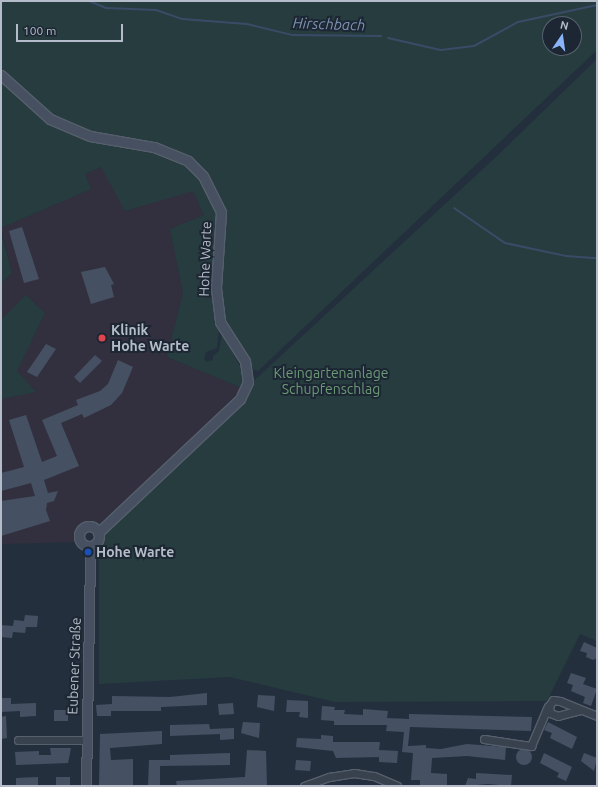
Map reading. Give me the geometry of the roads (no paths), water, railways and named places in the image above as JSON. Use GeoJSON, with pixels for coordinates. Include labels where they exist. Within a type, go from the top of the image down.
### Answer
{"type":"FeatureCollection","features":[{"type":"Feature","properties":{"kind":"street","name":"Hohe Warte"},"geometry":{"type":"LineString","coordinates":[[1,75],[50,119],[90,136],[154,147],[188,161],[203,176],[221,212],[216,288],[220,322],[245,361],[248,382],[240,399],[98,532],[97,543],[90,546]]}},
{"type":"Feature","properties":{"kind":"street"},"geometry":{"type":"LineString","coordinates":[[90,546],[81,542],[81,531],[89,526],[98,532]]}},
{"type":"Feature","properties":{"kind":"street","name":"Eubener Straße"},"geometry":{"type":"LineString","coordinates":[[86,786],[90,546]]}},
{"type":"Feature","properties":{"kind":"street"},"geometry":{"type":"LineString","coordinates":[[484,739],[531,746],[549,706],[557,700],[597,716]]}},
{"type":"Feature","properties":{"kind":"street"},"geometry":{"type":"LineString","coordinates":[[549,706],[550,713],[558,716],[580,710]]}},
{"type":"Feature","properties":{"kind":"street"},"geometry":{"type":"LineString","coordinates":[[18,740],[86,740]]}},
{"type":"Feature","properties":{"kind":"street"},"geometry":{"type":"LineString","coordinates":[[304,786],[329,777],[354,773],[374,776],[397,786]]}},
{"type":"Feature","properties":{"kind":"waterway","name":"Hirschbach"},"geometry":{"type":"LineString","coordinates":[[89,1],[106,8],[156,10],[182,19],[247,24],[292,35],[381,36]]}},
{"type":"Feature","properties":{"kind":"waterway","name":"Hirschbach"},"geometry":{"type":"LineString","coordinates":[[388,38],[441,50],[474,46],[518,22],[597,5]]}},
{"type":"Feature","properties":{"kind":"waterway"},"geometry":{"type":"LineString","coordinates":[[454,208],[505,243],[566,256],[597,258]]}},
{"type":"Feature","properties":{"kind":"place","name":"Klinik Hohe Warte"},"geometry":{"type":"Point","coordinates":[102,338]}},
{"type":"Feature","properties":{"kind":"place","name":"Hohe Warte"},"geometry":{"type":"Point","coordinates":[88,552]}},
{"type":"Feature","properties":{"kind":"park label","name":"Kleingartenanlage Schupfenschlag"},"geometry":{"type":"Point","coordinates":[331,382]}}]}
